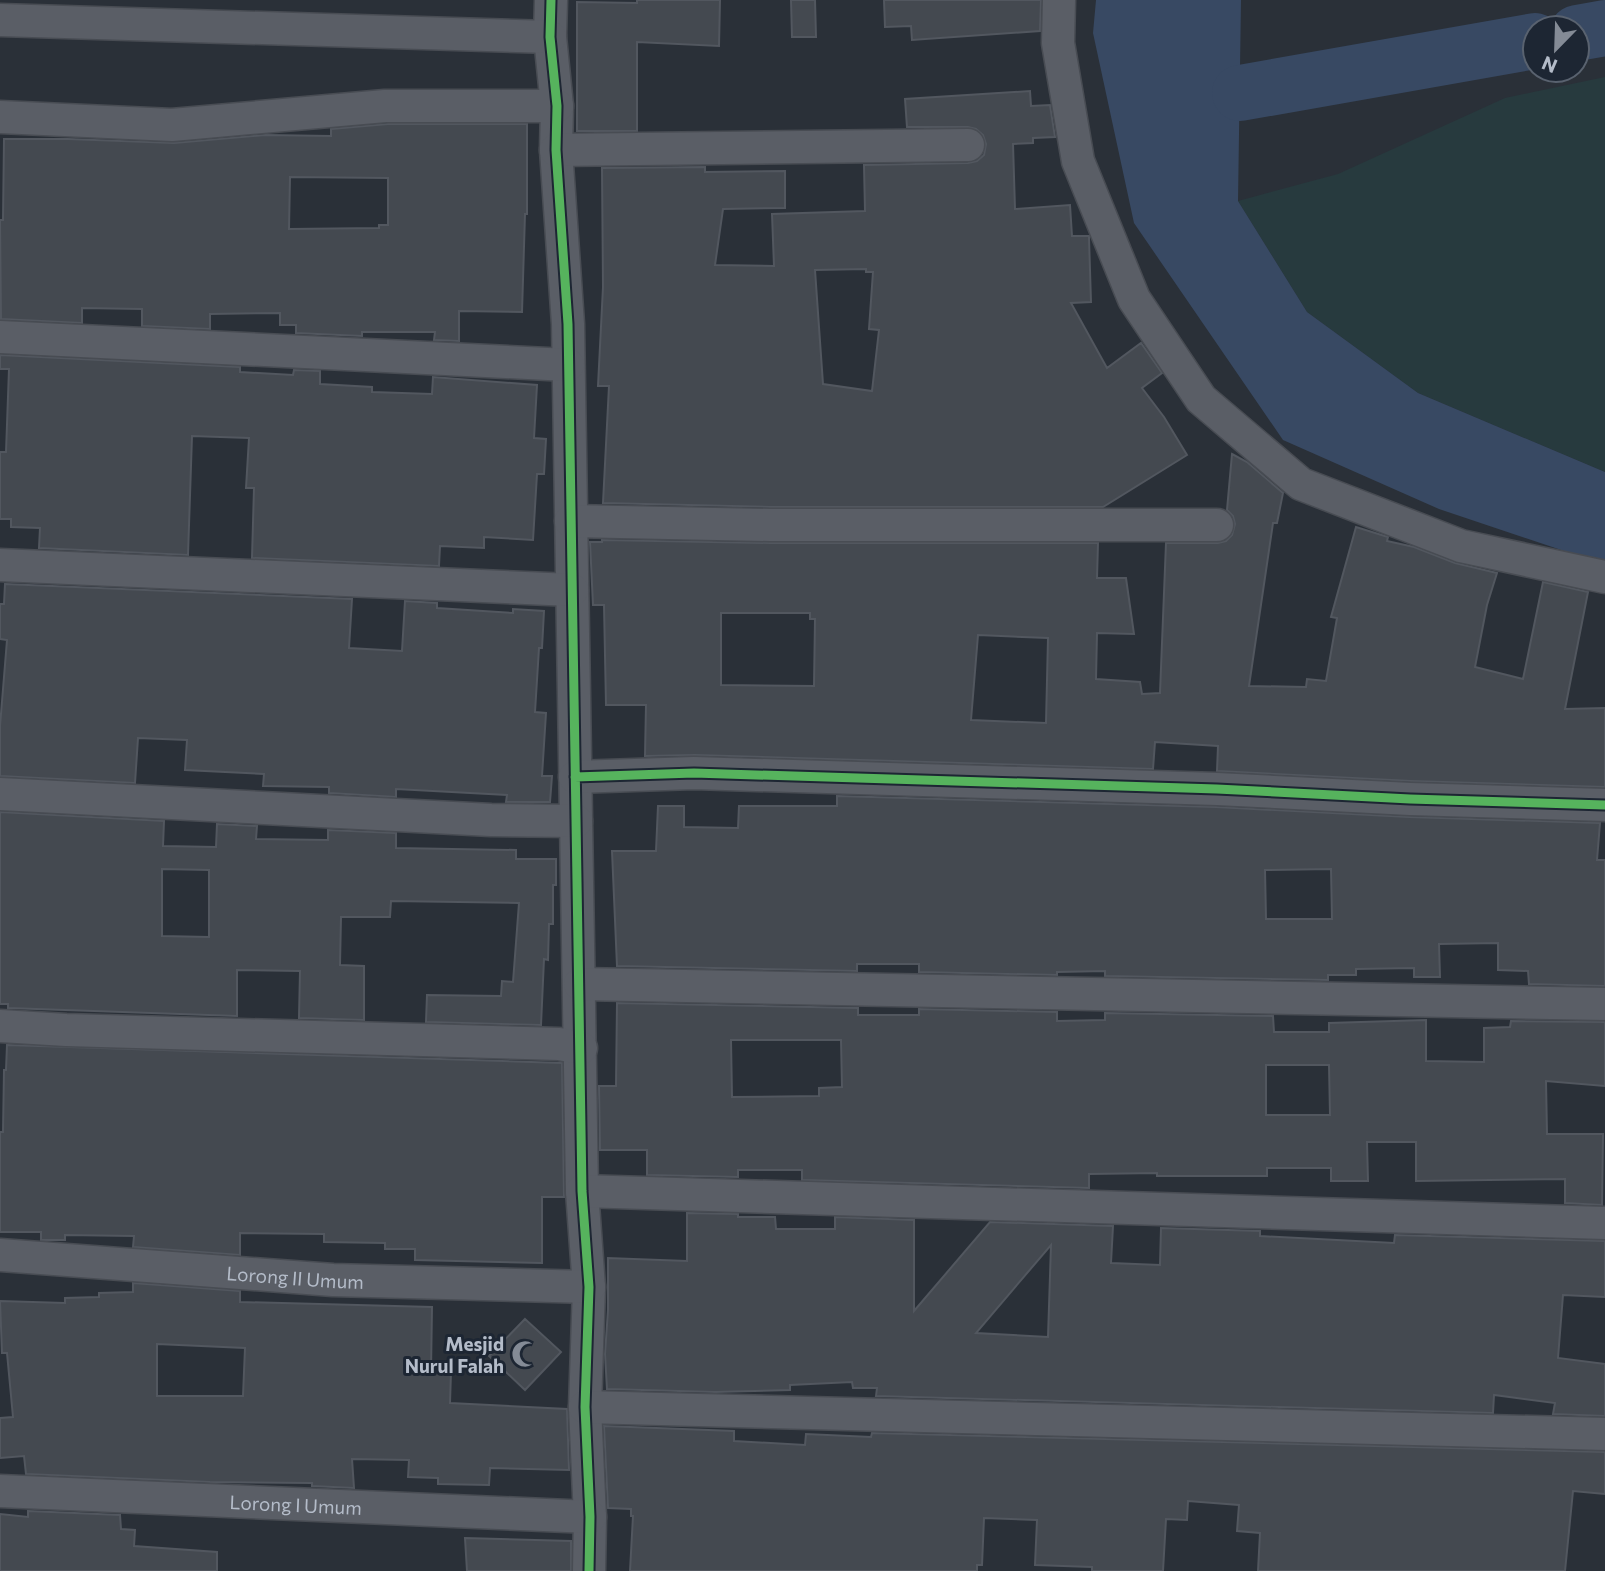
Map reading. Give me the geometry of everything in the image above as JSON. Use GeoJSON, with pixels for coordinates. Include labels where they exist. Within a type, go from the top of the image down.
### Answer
{"type":"FeatureCollection","features":[{"type":"Feature","properties":{"kind":"street"},"geometry":{"type":"LineString","coordinates":[[551,0],[550,37],[557,106],[556,150],[568,324],[582,1191],[589,1287],[585,1407],[590,1517],[589,1571]]}},
{"type":"Feature","properties":{"kind":"street"},"geometry":{"type":"LineString","coordinates":[[1059,0],[1058,43],[1078,161],[1134,299],[1201,399],[1301,484],[1461,546],[1605,577]]}},
{"type":"Feature","properties":{"kind":"street"},"geometry":{"type":"LineString","coordinates":[[0,20],[550,37]]}},
{"type":"Feature","properties":{"kind":"street"},"geometry":{"type":"LineString","coordinates":[[0,117],[172,125],[385,106],[557,106]]}},
{"type":"Feature","properties":{"kind":"street"},"geometry":{"type":"LineString","coordinates":[[556,150],[968,145]]}},
{"type":"Feature","properties":{"kind":"street"},"geometry":{"type":"LineString","coordinates":[[0,337],[568,365]]}},
{"type":"Feature","properties":{"kind":"street"},"geometry":{"type":"LineString","coordinates":[[571,521],[770,525],[1217,525]]}},
{"type":"Feature","properties":{"kind":"street"},"geometry":{"type":"LineString","coordinates":[[0,565],[572,590]]}},
{"type":"Feature","properties":{"kind":"street"},"geometry":{"type":"LineString","coordinates":[[575,777],[694,773],[1217,789],[1410,800],[1605,805]]}},
{"type":"Feature","properties":{"kind":"street"},"geometry":{"type":"LineString","coordinates":[[0,794],[491,820],[576,821]]}},
{"type":"Feature","properties":{"kind":"street"},"geometry":{"type":"LineString","coordinates":[[580,984],[1605,1004]]}},
{"type":"Feature","properties":{"kind":"street"},"geometry":{"type":"LineString","coordinates":[[0,1026],[80,1031],[559,1044],[581,1048]]}},
{"type":"Feature","properties":{"kind":"street"},"geometry":{"type":"LineString","coordinates":[[582,1191],[1605,1223]]}},
{"type":"Feature","properties":{"kind":"street","name":"Lorong II Umum"},"geometry":{"type":"LineString","coordinates":[[0,1255],[333,1280],[589,1287]]}},
{"type":"Feature","properties":{"kind":"street"},"geometry":{"type":"LineString","coordinates":[[585,1407],[1605,1434]]}},
{"type":"Feature","properties":{"kind":"street","name":"Lorong I Umum"},"geometry":{"type":"LineString","coordinates":[[0,1491],[590,1517]]}},
{"type":"Feature","properties":{"kind":"green space"},"geometry":{"type":"Polygon","coordinates":[[[1605,77],[1605,472],[1418,393],[1307,312],[1238,201],[1338,174],[1505,98],[1572,84],[1591,84],[1591,80],[1605,77]]]}},
{"type":"Feature","properties":{"kind":"water"},"geometry":{"type":"Polygon","coordinates":[[[1096,0],[1241,0],[1238,201],[1307,312],[1418,393],[1605,472],[1605,560],[1585,558],[1439,509],[1283,440],[1134,223],[1093,33],[1096,0]]]}},
{"type":"Feature","properties":{"kind":"building"},"geometry":{"type":"Polygon","coordinates":[[[637,0],[720,0],[719,46],[637,42],[637,131],[577,131],[577,2],[637,3],[637,0]]]}},
{"type":"Feature","properties":{"kind":"building"},"geometry":{"type":"Polygon","coordinates":[[[791,0],[815,0],[816,37],[792,37],[791,0]]]}},
{"type":"Feature","properties":{"kind":"building"},"geometry":{"type":"Polygon","coordinates":[[[884,0],[1041,0],[1040,31],[912,40],[911,26],[885,27],[884,0]]]}},
{"type":"Feature","properties":{"kind":"building"},"geometry":{"type":"Polygon","coordinates":[[[1030,91],[1031,106],[1050,105],[1055,137],[1033,138],[1033,143],[1013,144],[1015,209],[1070,205],[1072,236],[1089,236],[1091,302],[1071,303],[1107,368],[1141,343],[1162,373],[1142,388],[1187,455],[1103,507],[770,507],[603,503],[609,386],[598,386],[603,287],[602,168],[705,167],[705,172],[785,171],[785,208],[723,209],[715,265],[774,266],[772,214],[865,211],[864,165],[968,163],[977,161],[984,155],[986,144],[983,135],[976,129],[907,127],[905,99],[1030,91]],[[866,269],[815,270],[823,384],[872,391],[879,330],[869,329],[873,272],[866,272],[866,269]]]}},
{"type":"Feature","properties":{"kind":"building"},"geometry":{"type":"Polygon","coordinates":[[[388,124],[527,124],[527,214],[522,312],[459,311],[459,341],[434,340],[435,332],[362,332],[362,336],[296,333],[296,325],[280,325],[280,313],[210,314],[210,329],[142,326],[142,309],[82,308],[82,323],[1,319],[0,220],[3,220],[4,139],[174,143],[265,135],[331,136],[331,129],[388,124]],[[290,177],[289,229],[379,228],[379,225],[388,225],[388,178],[290,177]]]}},
{"type":"Feature","properties":{"kind":"building"},"geometry":{"type":"Polygon","coordinates":[[[0,355],[240,367],[240,372],[293,375],[294,370],[320,371],[320,384],[372,387],[372,392],[432,394],[433,377],[537,385],[534,438],[546,439],[544,474],[537,474],[533,540],[484,537],[484,548],[440,546],[439,566],[252,558],[254,488],[246,488],[249,438],[192,436],[188,555],[39,548],[40,528],[11,527],[11,519],[0,519],[0,452],[6,452],[9,369],[0,369],[0,355]]]}},
{"type":"Feature","properties":{"kind":"building"},"geometry":{"type":"Polygon","coordinates":[[[1232,454],[1247,462],[1283,493],[1277,523],[1273,523],[1249,686],[1306,687],[1307,679],[1326,681],[1337,618],[1331,617],[1356,527],[1388,537],[1387,541],[1414,547],[1455,563],[1497,573],[1487,605],[1475,667],[1523,679],[1543,582],[1588,592],[1565,709],[1605,708],[1605,787],[1217,771],[1218,746],[1155,742],[1153,769],[695,755],[645,756],[646,705],[606,705],[604,605],[593,605],[590,542],[1098,543],[1097,578],[1126,578],[1134,634],[1097,633],[1096,679],[1140,682],[1142,694],[1160,693],[1166,543],[1226,541],[1232,535],[1235,524],[1233,516],[1227,510],[1232,454]],[[721,613],[721,685],[814,686],[815,619],[810,619],[810,613],[721,613]],[[978,635],[971,720],[1046,723],[1048,638],[978,635]]]}},
{"type":"Feature","properties":{"kind":"building"},"geometry":{"type":"Polygon","coordinates":[[[5,584],[352,599],[349,648],[402,651],[405,601],[437,603],[437,608],[513,613],[513,609],[544,611],[535,712],[546,713],[542,776],[552,776],[550,802],[506,802],[507,795],[396,789],[396,797],[329,793],[329,787],[263,786],[264,774],[185,770],[187,740],[138,738],[135,783],[0,776],[0,726],[7,640],[0,639],[0,604],[4,604],[5,584]]]}},
{"type":"Feature","properties":{"kind":"building"},"geometry":{"type":"Polygon","coordinates":[[[837,796],[1216,807],[1600,823],[1597,860],[1605,860],[1605,986],[1529,984],[1528,971],[1498,970],[1498,943],[1439,944],[1440,977],[1414,977],[1414,968],[1356,969],[1356,975],[1328,975],[1328,980],[1105,976],[1105,971],[1057,972],[1057,975],[919,972],[919,964],[857,964],[857,971],[617,966],[612,851],[656,851],[658,806],[684,806],[684,827],[738,828],[739,806],[837,806],[837,796]],[[1331,869],[1265,870],[1266,919],[1332,919],[1331,869]]]}},
{"type":"Feature","properties":{"kind":"building"},"geometry":{"type":"Polygon","coordinates":[[[0,812],[164,821],[163,846],[216,847],[217,824],[257,826],[256,839],[328,840],[328,830],[396,833],[396,848],[516,850],[516,859],[556,859],[553,924],[549,924],[548,960],[544,959],[541,1025],[426,1022],[427,995],[501,996],[502,981],[513,982],[519,903],[391,901],[390,917],[341,917],[340,965],[364,966],[364,1020],[299,1018],[300,971],[237,970],[237,1016],[8,1008],[8,1004],[0,1004],[0,812]],[[162,869],[162,936],[209,937],[209,870],[162,869]]]}},
{"type":"Feature","properties":{"kind":"building"},"geometry":{"type":"Polygon","coordinates":[[[617,1003],[858,1008],[858,1015],[919,1015],[919,1009],[1057,1012],[1057,1021],[1105,1020],[1105,1013],[1273,1016],[1274,1032],[1329,1032],[1329,1023],[1426,1020],[1426,1061],[1484,1062],[1484,1028],[1510,1027],[1511,1021],[1605,1022],[1605,1086],[1546,1081],[1547,1134],[1603,1134],[1602,1205],[1565,1203],[1565,1179],[1416,1181],[1416,1142],[1367,1142],[1368,1181],[1331,1181],[1331,1168],[1267,1168],[1267,1176],[1089,1174],[1089,1188],[802,1180],[802,1170],[738,1170],[738,1177],[647,1175],[647,1150],[600,1150],[599,1086],[616,1086],[617,1003]],[[731,1040],[732,1097],[819,1096],[819,1088],[842,1087],[841,1040],[731,1040]],[[1266,1065],[1266,1115],[1330,1115],[1329,1065],[1266,1065]]]}},
{"type":"Feature","properties":{"kind":"building"},"geometry":{"type":"Polygon","coordinates":[[[7,1045],[562,1063],[564,1197],[542,1197],[542,1263],[415,1260],[415,1249],[385,1249],[385,1243],[324,1242],[324,1234],[240,1233],[240,1255],[133,1247],[134,1236],[65,1235],[65,1240],[41,1240],[41,1232],[0,1232],[0,1132],[3,1132],[7,1045]]]}},
{"type":"Feature","properties":{"kind":"building"},"geometry":{"type":"Polygon","coordinates":[[[687,1213],[775,1217],[776,1229],[835,1229],[835,1217],[914,1220],[914,1311],[990,1222],[1113,1226],[1111,1263],[1160,1265],[1161,1228],[1260,1231],[1260,1236],[1394,1243],[1395,1235],[1605,1241],[1605,1297],[1563,1295],[1558,1358],[1605,1364],[1605,1416],[1553,1414],[1555,1403],[1494,1395],[1493,1413],[876,1396],[877,1388],[853,1388],[852,1382],[790,1385],[790,1390],[715,1392],[607,1389],[605,1354],[608,1258],[687,1261],[687,1213]],[[1051,1245],[976,1333],[1048,1337],[1051,1245]]]}},
{"type":"Feature","properties":{"kind":"building"},"geometry":{"type":"Polygon","coordinates":[[[133,1283],[240,1291],[240,1302],[432,1307],[431,1371],[451,1372],[450,1403],[567,1409],[569,1470],[490,1468],[489,1485],[438,1484],[438,1478],[408,1477],[409,1460],[352,1459],[354,1488],[312,1486],[312,1483],[210,1482],[26,1474],[24,1456],[0,1458],[0,1418],[13,1417],[7,1353],[2,1353],[0,1301],[65,1303],[65,1298],[133,1292],[133,1283]],[[157,1344],[157,1396],[243,1396],[245,1348],[157,1344]]]}},
{"type":"Feature","properties":{"kind":"building","name":"Mesjid Nurul Falah"},"geometry":{"type":"Polygon","coordinates":[[[525,1319],[561,1352],[525,1390],[489,1356],[525,1319]]]}},
{"type":"Feature","properties":{"kind":"building"},"geometry":{"type":"Polygon","coordinates":[[[604,1426],[734,1431],[734,1441],[805,1445],[806,1434],[871,1437],[872,1433],[1605,1452],[1605,1494],[1573,1491],[1565,1571],[1258,1571],[1260,1533],[1237,1531],[1239,1505],[1188,1501],[1187,1520],[1166,1519],[1163,1571],[1092,1571],[1092,1567],[1035,1565],[1037,1520],[984,1518],[982,1565],[977,1565],[977,1571],[630,1571],[633,1516],[631,1509],[608,1508],[604,1426]]]}},
{"type":"Feature","properties":{"kind":"building"},"geometry":{"type":"Polygon","coordinates":[[[28,1511],[120,1515],[121,1529],[135,1530],[134,1546],[217,1552],[217,1571],[0,1571],[0,1514],[28,1517],[28,1511]]]}},
{"type":"Feature","properties":{"kind":"building"},"geometry":{"type":"Polygon","coordinates":[[[465,1538],[571,1541],[571,1571],[467,1571],[465,1538]]]}},
{"type":"Feature","properties":{"kind":"waterway"},"geometry":{"type":"LineString","coordinates":[[1591,30],[1605,28]]}},
{"type":"Feature","properties":{"kind":"waterway"},"geometry":{"type":"LineString","coordinates":[[1240,93],[1521,43]]}},
{"type":"Feature","properties":{"kind":"cycle path"},"geometry":{"type":"LineString","coordinates":[[551,0],[550,37],[557,106],[556,150],[568,324],[582,1191],[589,1287],[585,1407],[590,1517],[589,1571]]}},
{"type":"Feature","properties":{"kind":"cycle path"},"geometry":{"type":"LineString","coordinates":[[575,777],[694,773],[1217,789],[1605,805]]}},
{"type":"Feature","properties":{"kind":"place","name":"Mesjid Nurul Falah"},"geometry":{"type":"Point","coordinates":[525,1354]}}]}
